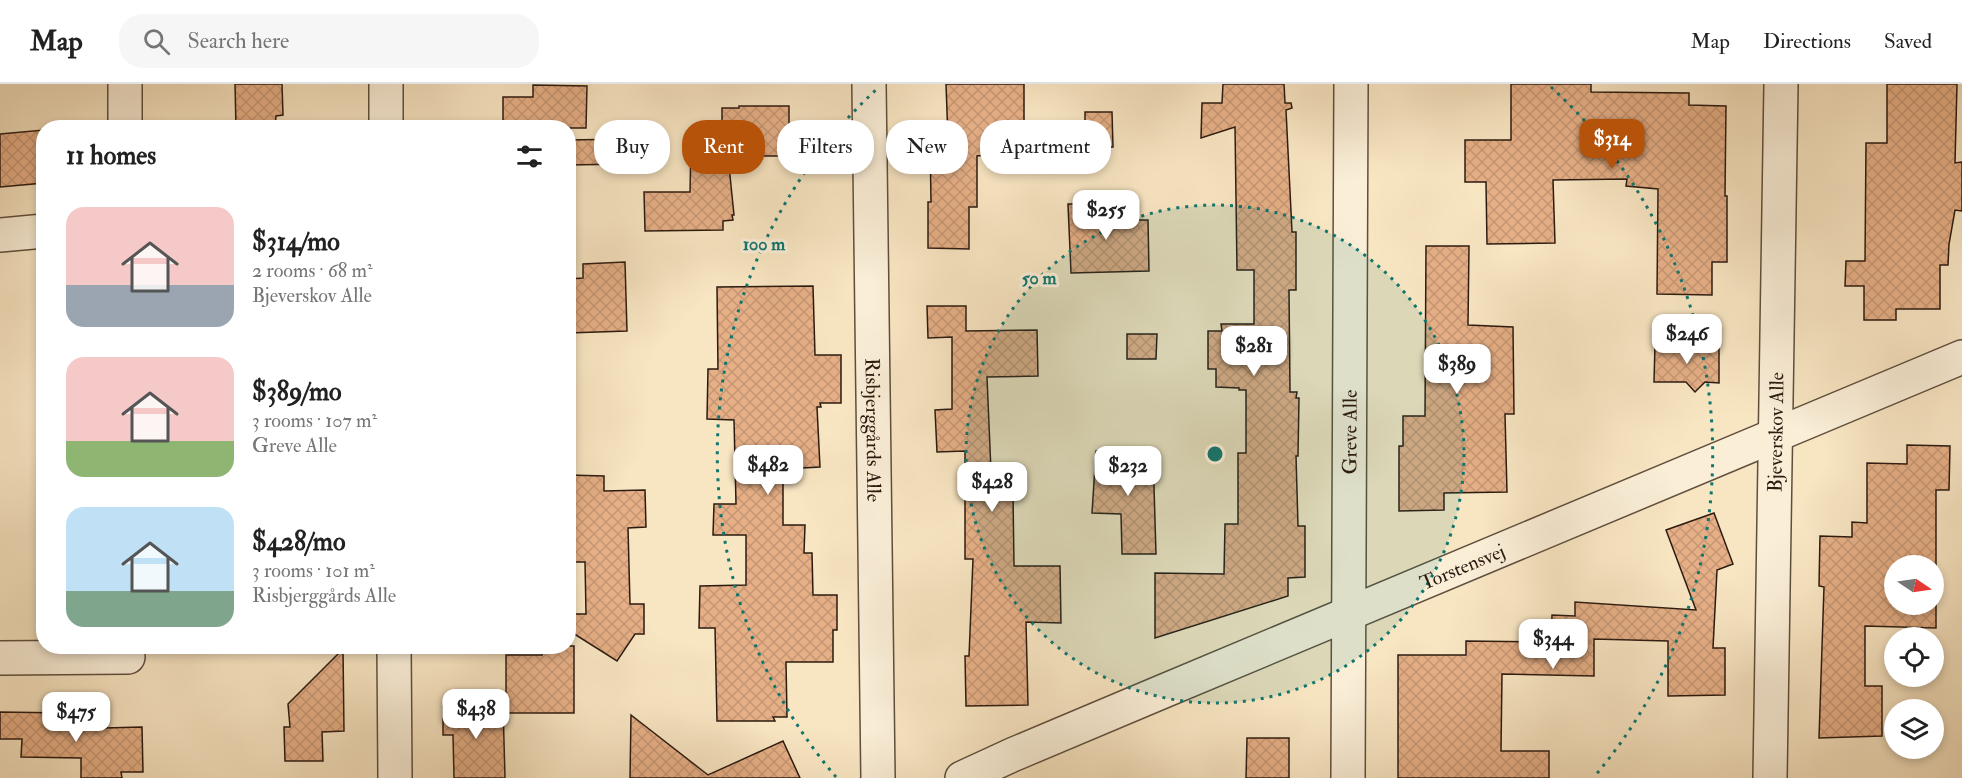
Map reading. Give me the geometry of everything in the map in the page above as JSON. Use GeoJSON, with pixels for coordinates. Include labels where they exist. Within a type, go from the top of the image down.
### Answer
{"type":"FeatureCollection","features":[{"type":"Feature","properties":{"kind":"street"},"geometry":{"type":"LineString","coordinates":[[125,84],[126,120]]}},
{"type":"Feature","properties":{"kind":"street"},"geometry":{"type":"LineString","coordinates":[[386,84],[386,120]]}},
{"type":"Feature","properties":{"kind":"street","name":"Risbjerggårds Alle"},"geometry":{"type":"LineString","coordinates":[[869,84],[878,778]]}},
{"type":"Feature","properties":{"kind":"street","name":"Greve Alle"},"geometry":{"type":"LineString","coordinates":[[1348,778],[1351,84]]}},
{"type":"Feature","properties":{"kind":"street","name":"Bjeverskov Alle"},"geometry":{"type":"LineString","coordinates":[[1770,778],[1781,84]]}},
{"type":"Feature","properties":{"kind":"street"},"geometry":{"type":"LineString","coordinates":[[0,235],[36,232]]}},
{"type":"Feature","properties":{"kind":"street","name":"Torstensvej"},"geometry":{"type":"LineString","coordinates":[[962,778],[1349,612],[1775,437],[1962,357]]}},
{"type":"Feature","properties":{"kind":"street"},"geometry":{"type":"LineString","coordinates":[[394,654],[395,778]]}},
{"type":"Feature","properties":{"kind":"street"},"geometry":{"type":"LineString","coordinates":[[0,658],[128,657]]}},
{"type":"Feature","properties":{"kind":"building"},"geometry":{"type":"Polygon","coordinates":[[[235,84],[282,84],[283,115],[276,116],[276,120],[236,120],[235,84]]]}},
{"type":"Feature","properties":{"kind":"building"},"geometry":{"type":"Polygon","coordinates":[[[946,84],[1024,84],[1024,120],[980,120],[977,207],[969,207],[969,249],[928,248],[931,174],[968,174],[968,120],[947,120],[946,84]]]}},
{"type":"Feature","properties":{"kind":"building"},"geometry":{"type":"Polygon","coordinates":[[[1223,84],[1284,84],[1285,103],[1291,103],[1292,108],[1286,110],[1292,232],[1296,232],[1296,290],[1289,290],[1290,392],[1297,392],[1296,398],[1299,398],[1298,456],[1296,456],[1298,526],[1305,526],[1305,577],[1288,578],[1288,596],[1155,638],[1155,573],[1224,574],[1225,524],[1238,524],[1238,453],[1246,453],[1246,390],[1216,387],[1216,369],[1208,369],[1208,331],[1222,331],[1221,324],[1254,324],[1254,270],[1237,270],[1235,127],[1201,138],[1202,103],[1222,103],[1223,84]]]}},
{"type":"Feature","properties":{"kind":"building"},"geometry":{"type":"Polygon","coordinates":[[[1511,84],[1591,84],[1591,92],[1689,93],[1689,105],[1726,106],[1727,262],[1712,262],[1712,295],[1657,294],[1658,189],[1626,186],[1627,179],[1553,180],[1555,243],[1487,244],[1486,182],[1465,182],[1465,140],[1511,140],[1511,84]]]}},
{"type":"Feature","properties":{"kind":"building"},"geometry":{"type":"Polygon","coordinates":[[[1887,84],[1957,84],[1955,163],[1962,162],[1962,211],[1955,210],[1948,265],[1940,265],[1940,309],[1896,309],[1896,320],[1864,320],[1864,286],[1845,286],[1846,261],[1865,261],[1866,143],[1887,143],[1887,84]]]}},
{"type":"Feature","properties":{"kind":"building"},"geometry":{"type":"Polygon","coordinates":[[[533,85],[587,86],[586,128],[576,128],[576,120],[503,120],[503,97],[533,97],[533,85]]]}},
{"type":"Feature","properties":{"kind":"building"},"geometry":{"type":"Polygon","coordinates":[[[739,106],[789,106],[789,120],[777,120],[777,156],[765,156],[765,120],[722,120],[722,108],[739,108],[739,106]]]}},
{"type":"Feature","properties":{"kind":"building"},"geometry":{"type":"Polygon","coordinates":[[[1085,112],[1112,112],[1113,147],[1111,147],[1111,120],[1085,120],[1085,112]]]}},
{"type":"Feature","properties":{"kind":"building"},"geometry":{"type":"Polygon","coordinates":[[[36,131],[36,184],[0,187],[0,134],[36,131]]]}},
{"type":"Feature","properties":{"kind":"building"},"geometry":{"type":"Polygon","coordinates":[[[576,140],[594,140],[594,165],[576,165],[576,140]]]}},
{"type":"Feature","properties":{"kind":"building"},"geometry":{"type":"Polygon","coordinates":[[[690,174],[730,174],[733,220],[723,221],[723,230],[645,231],[644,192],[690,192],[690,174]]]}},
{"type":"Feature","properties":{"kind":"building"},"geometry":{"type":"Polygon","coordinates":[[[1068,204],[1116,204],[1116,220],[1148,220],[1149,271],[1071,273],[1068,204]]]}},
{"type":"Feature","properties":{"kind":"building"},"geometry":{"type":"Polygon","coordinates":[[[1426,246],[1469,246],[1468,325],[1513,327],[1514,414],[1505,414],[1507,492],[1444,493],[1444,510],[1399,511],[1399,446],[1403,446],[1403,416],[1425,416],[1426,246]]]}},
{"type":"Feature","properties":{"kind":"building"},"geometry":{"type":"Polygon","coordinates":[[[625,262],[627,331],[576,333],[576,278],[583,278],[583,264],[625,262]]]}},
{"type":"Feature","properties":{"kind":"building"},"geometry":{"type":"Polygon","coordinates":[[[813,286],[815,355],[841,355],[841,403],[820,403],[821,407],[817,407],[820,467],[783,469],[783,525],[805,525],[804,553],[812,553],[813,595],[837,595],[837,630],[833,630],[833,662],[786,662],[787,717],[773,717],[775,721],[717,721],[715,628],[699,628],[700,586],[746,585],[746,535],[713,535],[714,504],[736,504],[734,420],[707,419],[708,369],[718,369],[717,287],[813,286]]]}},
{"type":"Feature","properties":{"kind":"building"},"geometry":{"type":"Polygon","coordinates":[[[927,306],[966,306],[966,331],[1037,330],[1038,376],[987,377],[992,495],[1013,495],[1014,566],[1060,566],[1061,623],[1026,622],[1028,705],[966,706],[965,656],[969,656],[973,559],[965,559],[965,451],[937,452],[935,410],[952,409],[952,337],[928,338],[927,306]]]}},
{"type":"Feature","properties":{"kind":"building"},"geometry":{"type":"Polygon","coordinates":[[[1127,334],[1157,334],[1156,359],[1127,359],[1127,334]]]}},
{"type":"Feature","properties":{"kind":"building"},"geometry":{"type":"Polygon","coordinates":[[[1655,345],[1719,346],[1719,383],[1705,382],[1695,392],[1686,382],[1654,382],[1655,345]]]}},
{"type":"Feature","properties":{"kind":"building"},"geometry":{"type":"Polygon","coordinates":[[[1907,445],[1950,446],[1949,490],[1936,490],[1936,555],[1884,555],[1884,615],[1936,615],[1936,627],[1865,626],[1865,686],[1882,686],[1882,736],[1819,738],[1824,587],[1819,586],[1820,536],[1852,537],[1852,522],[1867,523],[1867,463],[1907,464],[1907,445]]]}},
{"type":"Feature","properties":{"kind":"building"},"geometry":{"type":"Polygon","coordinates":[[[1096,451],[1153,453],[1156,554],[1122,554],[1121,514],[1092,513],[1096,451]]]}},
{"type":"Feature","properties":{"kind":"building"},"geometry":{"type":"Polygon","coordinates":[[[576,475],[604,476],[604,491],[645,490],[646,527],[628,528],[630,604],[644,604],[644,634],[635,634],[617,661],[576,635],[576,614],[586,614],[585,562],[576,562],[576,475]]]}},
{"type":"Feature","properties":{"kind":"building"},"geometry":{"type":"Polygon","coordinates":[[[1714,513],[1733,564],[1717,570],[1713,648],[1725,648],[1725,695],[1668,696],[1668,641],[1594,639],[1594,676],[1502,674],[1501,751],[1549,751],[1549,778],[1398,778],[1398,655],[1466,655],[1466,641],[1551,642],[1552,615],[1575,616],[1575,602],[1696,610],[1666,530],[1714,513]]]}},
{"type":"Feature","properties":{"kind":"building"},"geometry":{"type":"Polygon","coordinates":[[[338,654],[343,654],[344,731],[322,732],[323,761],[285,761],[284,727],[290,727],[288,704],[338,654]]]}},
{"type":"Feature","properties":{"kind":"building"},"geometry":{"type":"Polygon","coordinates":[[[574,654],[574,713],[506,713],[506,655],[574,654]]]}},
{"type":"Feature","properties":{"kind":"building"},"geometry":{"type":"Polygon","coordinates":[[[503,705],[505,778],[454,778],[453,735],[443,735],[443,706],[503,705]]]}},
{"type":"Feature","properties":{"kind":"building"},"geometry":{"type":"Polygon","coordinates":[[[0,712],[66,713],[65,729],[142,727],[143,772],[121,772],[122,778],[81,778],[81,758],[21,757],[22,739],[0,739],[0,712]]]}},
{"type":"Feature","properties":{"kind":"building"},"geometry":{"type":"Polygon","coordinates":[[[631,715],[708,775],[783,741],[800,778],[630,778],[631,715]]]}},
{"type":"Feature","properties":{"kind":"building"},"geometry":{"type":"Polygon","coordinates":[[[1247,738],[1289,738],[1289,778],[1246,778],[1247,738]]]}}]}
